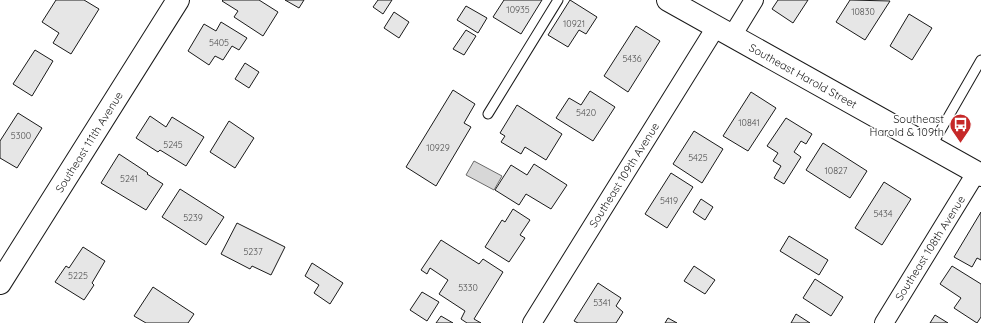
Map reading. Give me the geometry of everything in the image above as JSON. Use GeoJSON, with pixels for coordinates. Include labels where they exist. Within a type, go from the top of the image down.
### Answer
{"type":"FeatureCollection","features":[{"type":"Feature","properties":{"kind":"street","name":"Southeast 111th Avenue"},"geometry":{"type":"LineString","coordinates":[[0,283],[6,262],[178,0]]}},
{"type":"Feature","properties":{"kind":"street","name":"Southeast Harold Street"},"geometry":{"type":"LineString","coordinates":[[668,0],[979,174]]}},
{"type":"Feature","properties":{"kind":"street","name":"Southeast 109th Avenue"},"geometry":{"type":"LineString","coordinates":[[532,323],[724,32],[754,0]]}},
{"type":"Feature","properties":{"kind":"street","name":"Southeast 108th Avenue"},"geometry":{"type":"LineString","coordinates":[[884,323],[979,174]]}},
{"type":"Feature","properties":{"kind":"lane"},"geometry":{"type":"LineString","coordinates":[[488,114],[558,0]]}},
{"type":"Feature","properties":{"kind":"lane"},"geometry":{"type":"LineString","coordinates":[[931,147],[981,60]]}},
{"type":"Feature","properties":{"kind":"shaded area"},"geometry":{"type":"Polygon","coordinates":[[[474,161],[502,176],[494,190],[466,175],[474,161]]]}},
{"type":"Feature","properties":{"kind":"building"},"geometry":{"type":"Polygon","coordinates":[[[56,0],[84,0],[99,9],[71,54],[53,43],[59,33],[42,22],[56,0]]]}},
{"type":"Feature","properties":{"kind":"building"},"geometry":{"type":"Polygon","coordinates":[[[259,0],[278,12],[263,36],[234,17],[238,11],[222,1],[259,0]]]}},
{"type":"Feature","properties":{"kind":"building"},"geometry":{"type":"Polygon","coordinates":[[[285,0],[304,0],[299,8],[285,0]]]}},
{"type":"Feature","properties":{"kind":"building"},"geometry":{"type":"Polygon","coordinates":[[[378,0],[392,0],[383,14],[373,7],[378,0]]]}},
{"type":"Feature","properties":{"kind":"building"},"geometry":{"type":"Polygon","coordinates":[[[504,0],[542,0],[521,34],[493,17],[504,0]]]}},
{"type":"Feature","properties":{"kind":"building"},"geometry":{"type":"Polygon","coordinates":[[[570,0],[597,17],[586,34],[579,30],[568,47],[548,35],[570,0]]]}},
{"type":"Feature","properties":{"kind":"building"},"geometry":{"type":"Polygon","coordinates":[[[778,0],[808,0],[793,23],[772,9],[778,0]]]}},
{"type":"Feature","properties":{"kind":"building"},"geometry":{"type":"Polygon","coordinates":[[[850,0],[890,1],[865,40],[836,22],[850,0]]]}},
{"type":"Feature","properties":{"kind":"building"},"geometry":{"type":"Polygon","coordinates":[[[466,6],[487,18],[478,33],[457,20],[466,6]]]}},
{"type":"Feature","properties":{"kind":"building"},"geometry":{"type":"Polygon","coordinates":[[[394,12],[409,22],[399,38],[384,28],[394,12]]]}},
{"type":"Feature","properties":{"kind":"building"},"geometry":{"type":"Polygon","coordinates":[[[909,14],[932,28],[912,60],[890,46],[909,14]]]}},
{"type":"Feature","properties":{"kind":"building"},"geometry":{"type":"Polygon","coordinates":[[[221,22],[247,38],[239,50],[232,46],[223,60],[215,56],[209,65],[188,51],[204,24],[216,31],[221,22]]]}},
{"type":"Feature","properties":{"kind":"building"},"geometry":{"type":"Polygon","coordinates":[[[636,26],[660,41],[628,92],[604,76],[636,26]]]}},
{"type":"Feature","properties":{"kind":"building"},"geometry":{"type":"Polygon","coordinates":[[[466,30],[476,36],[464,55],[453,49],[466,30]]]}},
{"type":"Feature","properties":{"kind":"building"},"geometry":{"type":"Polygon","coordinates":[[[35,50],[53,61],[32,96],[13,84],[35,50]]]}},
{"type":"Feature","properties":{"kind":"building"},"geometry":{"type":"Polygon","coordinates":[[[245,63],[259,72],[249,88],[235,79],[245,63]]]}},
{"type":"Feature","properties":{"kind":"building"},"geometry":{"type":"Polygon","coordinates":[[[453,90],[475,104],[464,123],[471,127],[436,186],[406,167],[453,90]]]}},
{"type":"Feature","properties":{"kind":"building"},"geometry":{"type":"Polygon","coordinates":[[[590,91],[615,107],[593,141],[556,118],[569,98],[581,105],[590,91]]]}},
{"type":"Feature","properties":{"kind":"building"},"geometry":{"type":"Polygon","coordinates":[[[751,92],[776,108],[748,151],[723,136],[751,92]]]}},
{"type":"Feature","properties":{"kind":"building"},"geometry":{"type":"Polygon","coordinates":[[[517,105],[562,134],[546,160],[525,147],[521,154],[501,142],[505,136],[500,133],[517,105]]]}},
{"type":"Feature","properties":{"kind":"building"},"geometry":{"type":"Polygon","coordinates":[[[18,113],[42,128],[17,168],[0,158],[0,141],[18,113]]]}},
{"type":"Feature","properties":{"kind":"building"},"geometry":{"type":"Polygon","coordinates":[[[150,116],[166,127],[172,117],[204,137],[186,166],[160,150],[158,152],[136,138],[150,116]]]}},
{"type":"Feature","properties":{"kind":"building"},"geometry":{"type":"Polygon","coordinates":[[[786,118],[812,134],[806,144],[801,141],[794,152],[801,157],[784,184],[774,178],[781,166],[773,161],[778,153],[767,146],[786,118]]]}},
{"type":"Feature","properties":{"kind":"building"},"geometry":{"type":"Polygon","coordinates":[[[229,121],[254,138],[235,168],[210,152],[229,121]]]}},
{"type":"Feature","properties":{"kind":"building"},"geometry":{"type":"Polygon","coordinates":[[[694,131],[723,149],[702,183],[673,164],[694,131]]]}},
{"type":"Feature","properties":{"kind":"building"},"geometry":{"type":"Polygon","coordinates":[[[823,143],[867,171],[850,198],[806,170],[823,143]]]}},
{"type":"Feature","properties":{"kind":"building"},"geometry":{"type":"Polygon","coordinates":[[[119,154],[163,184],[146,210],[101,183],[119,154]]]}},
{"type":"Feature","properties":{"kind":"building"},"geometry":{"type":"Polygon","coordinates":[[[534,164],[567,185],[551,209],[526,194],[519,205],[495,190],[511,165],[527,175],[534,164]]]}},
{"type":"Feature","properties":{"kind":"building"},"geometry":{"type":"Polygon","coordinates":[[[671,173],[693,187],[667,228],[645,214],[671,173]]]}},
{"type":"Feature","properties":{"kind":"building"},"geometry":{"type":"Polygon","coordinates":[[[884,182],[911,199],[882,245],[855,228],[884,182]]]}},
{"type":"Feature","properties":{"kind":"building"},"geometry":{"type":"Polygon","coordinates":[[[180,189],[224,217],[206,245],[162,217],[180,189]]]}},
{"type":"Feature","properties":{"kind":"building"},"geometry":{"type":"Polygon","coordinates":[[[701,199],[713,207],[705,220],[693,212],[701,199]]]}},
{"type":"Feature","properties":{"kind":"building"},"geometry":{"type":"Polygon","coordinates":[[[513,209],[530,220],[520,235],[525,238],[509,262],[485,247],[502,220],[505,222],[513,209]]]}},
{"type":"Feature","properties":{"kind":"building"},"geometry":{"type":"Polygon","coordinates":[[[981,212],[981,260],[977,258],[972,267],[954,257],[981,212]]]}},
{"type":"Feature","properties":{"kind":"building"},"geometry":{"type":"Polygon","coordinates":[[[237,223],[285,247],[271,275],[252,266],[250,269],[221,254],[237,223]]]}},
{"type":"Feature","properties":{"kind":"building"},"geometry":{"type":"Polygon","coordinates":[[[789,236],[828,260],[819,275],[780,251],[789,236]]]}},
{"type":"Feature","properties":{"kind":"building"},"geometry":{"type":"Polygon","coordinates":[[[441,240],[479,264],[483,259],[503,272],[474,319],[481,323],[467,323],[461,319],[465,311],[439,294],[448,280],[430,268],[427,274],[421,270],[441,240]]]}},
{"type":"Feature","properties":{"kind":"building"},"geometry":{"type":"Polygon","coordinates":[[[83,247],[105,261],[92,283],[94,285],[84,300],[55,282],[66,266],[69,268],[83,247]]]}},
{"type":"Feature","properties":{"kind":"building"},"geometry":{"type":"Polygon","coordinates":[[[312,263],[343,283],[330,304],[314,293],[319,285],[305,276],[312,263]]]}},
{"type":"Feature","properties":{"kind":"building"},"geometry":{"type":"Polygon","coordinates":[[[694,266],[715,280],[705,294],[684,281],[694,266]]]}},
{"type":"Feature","properties":{"kind":"building"},"geometry":{"type":"Polygon","coordinates":[[[952,266],[981,284],[981,317],[977,323],[954,308],[961,298],[940,284],[952,266]]]}},
{"type":"Feature","properties":{"kind":"building"},"geometry":{"type":"Polygon","coordinates":[[[815,279],[843,297],[831,316],[803,298],[815,279]]]}},
{"type":"Feature","properties":{"kind":"building"},"geometry":{"type":"Polygon","coordinates":[[[598,283],[621,298],[616,306],[623,312],[616,323],[578,323],[574,321],[598,283]]]}},
{"type":"Feature","properties":{"kind":"building"},"geometry":{"type":"Polygon","coordinates":[[[153,287],[194,314],[188,323],[146,323],[134,316],[153,287]]]}},
{"type":"Feature","properties":{"kind":"building"},"geometry":{"type":"Polygon","coordinates":[[[422,292],[439,302],[427,321],[410,310],[422,292]]]}},
{"type":"Feature","properties":{"kind":"building"},"geometry":{"type":"Polygon","coordinates":[[[796,314],[810,323],[791,323],[796,314]]]}},
{"type":"Feature","properties":{"kind":"building"},"geometry":{"type":"Polygon","coordinates":[[[935,315],[948,323],[930,323],[935,315]]]}},
{"type":"Feature","properties":{"kind":"building"},"geometry":{"type":"Polygon","coordinates":[[[441,316],[453,323],[436,323],[441,316]]]}},
{"type":"Feature","properties":{"kind":"building"},"geometry":{"type":"Polygon","coordinates":[[[668,318],[677,323],[665,323],[668,318]]]}},
{"type":"Feature","properties":{"kind":"place","name":"Southeast Harold & 109th"},"geometry":{"type":"Point","coordinates":[960,144]}}]}
